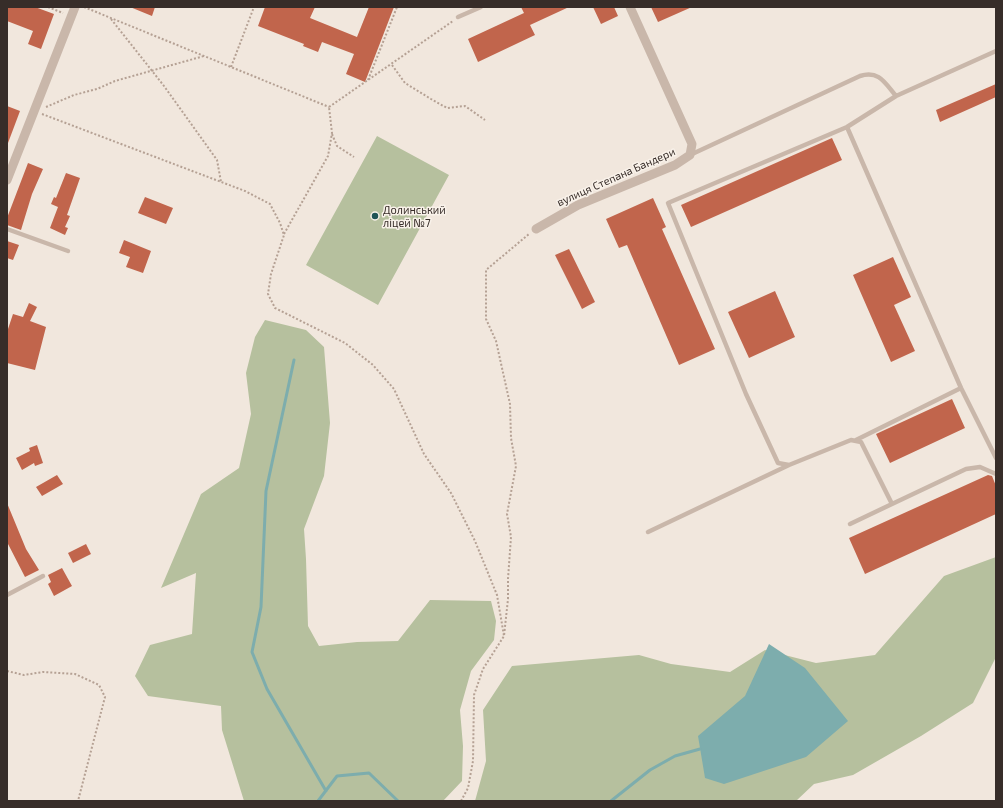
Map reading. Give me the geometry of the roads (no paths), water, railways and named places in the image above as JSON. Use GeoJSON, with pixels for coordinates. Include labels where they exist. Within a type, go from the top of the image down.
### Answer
{"type":"FeatureCollection","features":[{"type":"Feature","properties":{"kind":"street"},"geometry":{"type":"LineString","coordinates":[[7,180],[75,7]]}},
{"type":"Feature","properties":{"kind":"street","name":"вулиця Степана Бандери"},"geometry":{"type":"LineString","coordinates":[[536,229],[578,205],[675,165],[690,155],[692,144],[630,7]]}},
{"type":"Feature","properties":{"kind":"lane"},"geometry":{"type":"LineString","coordinates":[[458,17],[481,7]]}},
{"type":"Feature","properties":{"kind":"lane"},"geometry":{"type":"LineString","coordinates":[[789,464],[778,463],[746,394],[668,203],[847,127],[896,96],[996,51]]}},
{"type":"Feature","properties":{"kind":"lane"},"geometry":{"type":"LineString","coordinates":[[690,155],[869,73],[877,75],[896,96]]}},
{"type":"Feature","properties":{"kind":"lane"},"geometry":{"type":"LineString","coordinates":[[847,127],[961,388],[996,458]]}},
{"type":"Feature","properties":{"kind":"lane"},"geometry":{"type":"LineString","coordinates":[[7,229],[68,251]]}},
{"type":"Feature","properties":{"kind":"lane"},"geometry":{"type":"LineString","coordinates":[[648,532],[789,464],[851,440],[856,440],[961,388]]}},
{"type":"Feature","properties":{"kind":"lane"},"geometry":{"type":"LineString","coordinates":[[856,440],[860,442],[892,504]]}},
{"type":"Feature","properties":{"kind":"lane"},"geometry":{"type":"LineString","coordinates":[[850,524],[966,469],[980,467],[996,474]]}},
{"type":"Feature","properties":{"kind":"lane"},"geometry":{"type":"LineString","coordinates":[[7,595],[43,576]]}},
{"type":"Feature","properties":{"kind":"water"},"geometry":{"type":"Polygon","coordinates":[[[769,644],[805,668],[848,721],[806,757],[724,784],[705,778],[698,736],[745,696],[769,644]]]}},
{"type":"Feature","properties":{"kind":"waterway"},"geometry":{"type":"LineString","coordinates":[[294,360],[266,491],[261,607],[252,652],[267,689],[326,791]]}},
{"type":"Feature","properties":{"kind":"waterway"},"geometry":{"type":"LineString","coordinates":[[611,801],[650,770],[675,756],[700,749]]}},
{"type":"Feature","properties":{"kind":"waterway"},"geometry":{"type":"LineString","coordinates":[[318,801],[337,776],[369,773],[398,801]]}},
{"type":"Feature","properties":{"kind":"place","name":"Долинський ліцей №7"},"geometry":{"type":"Point","coordinates":[375,216]}}]}
